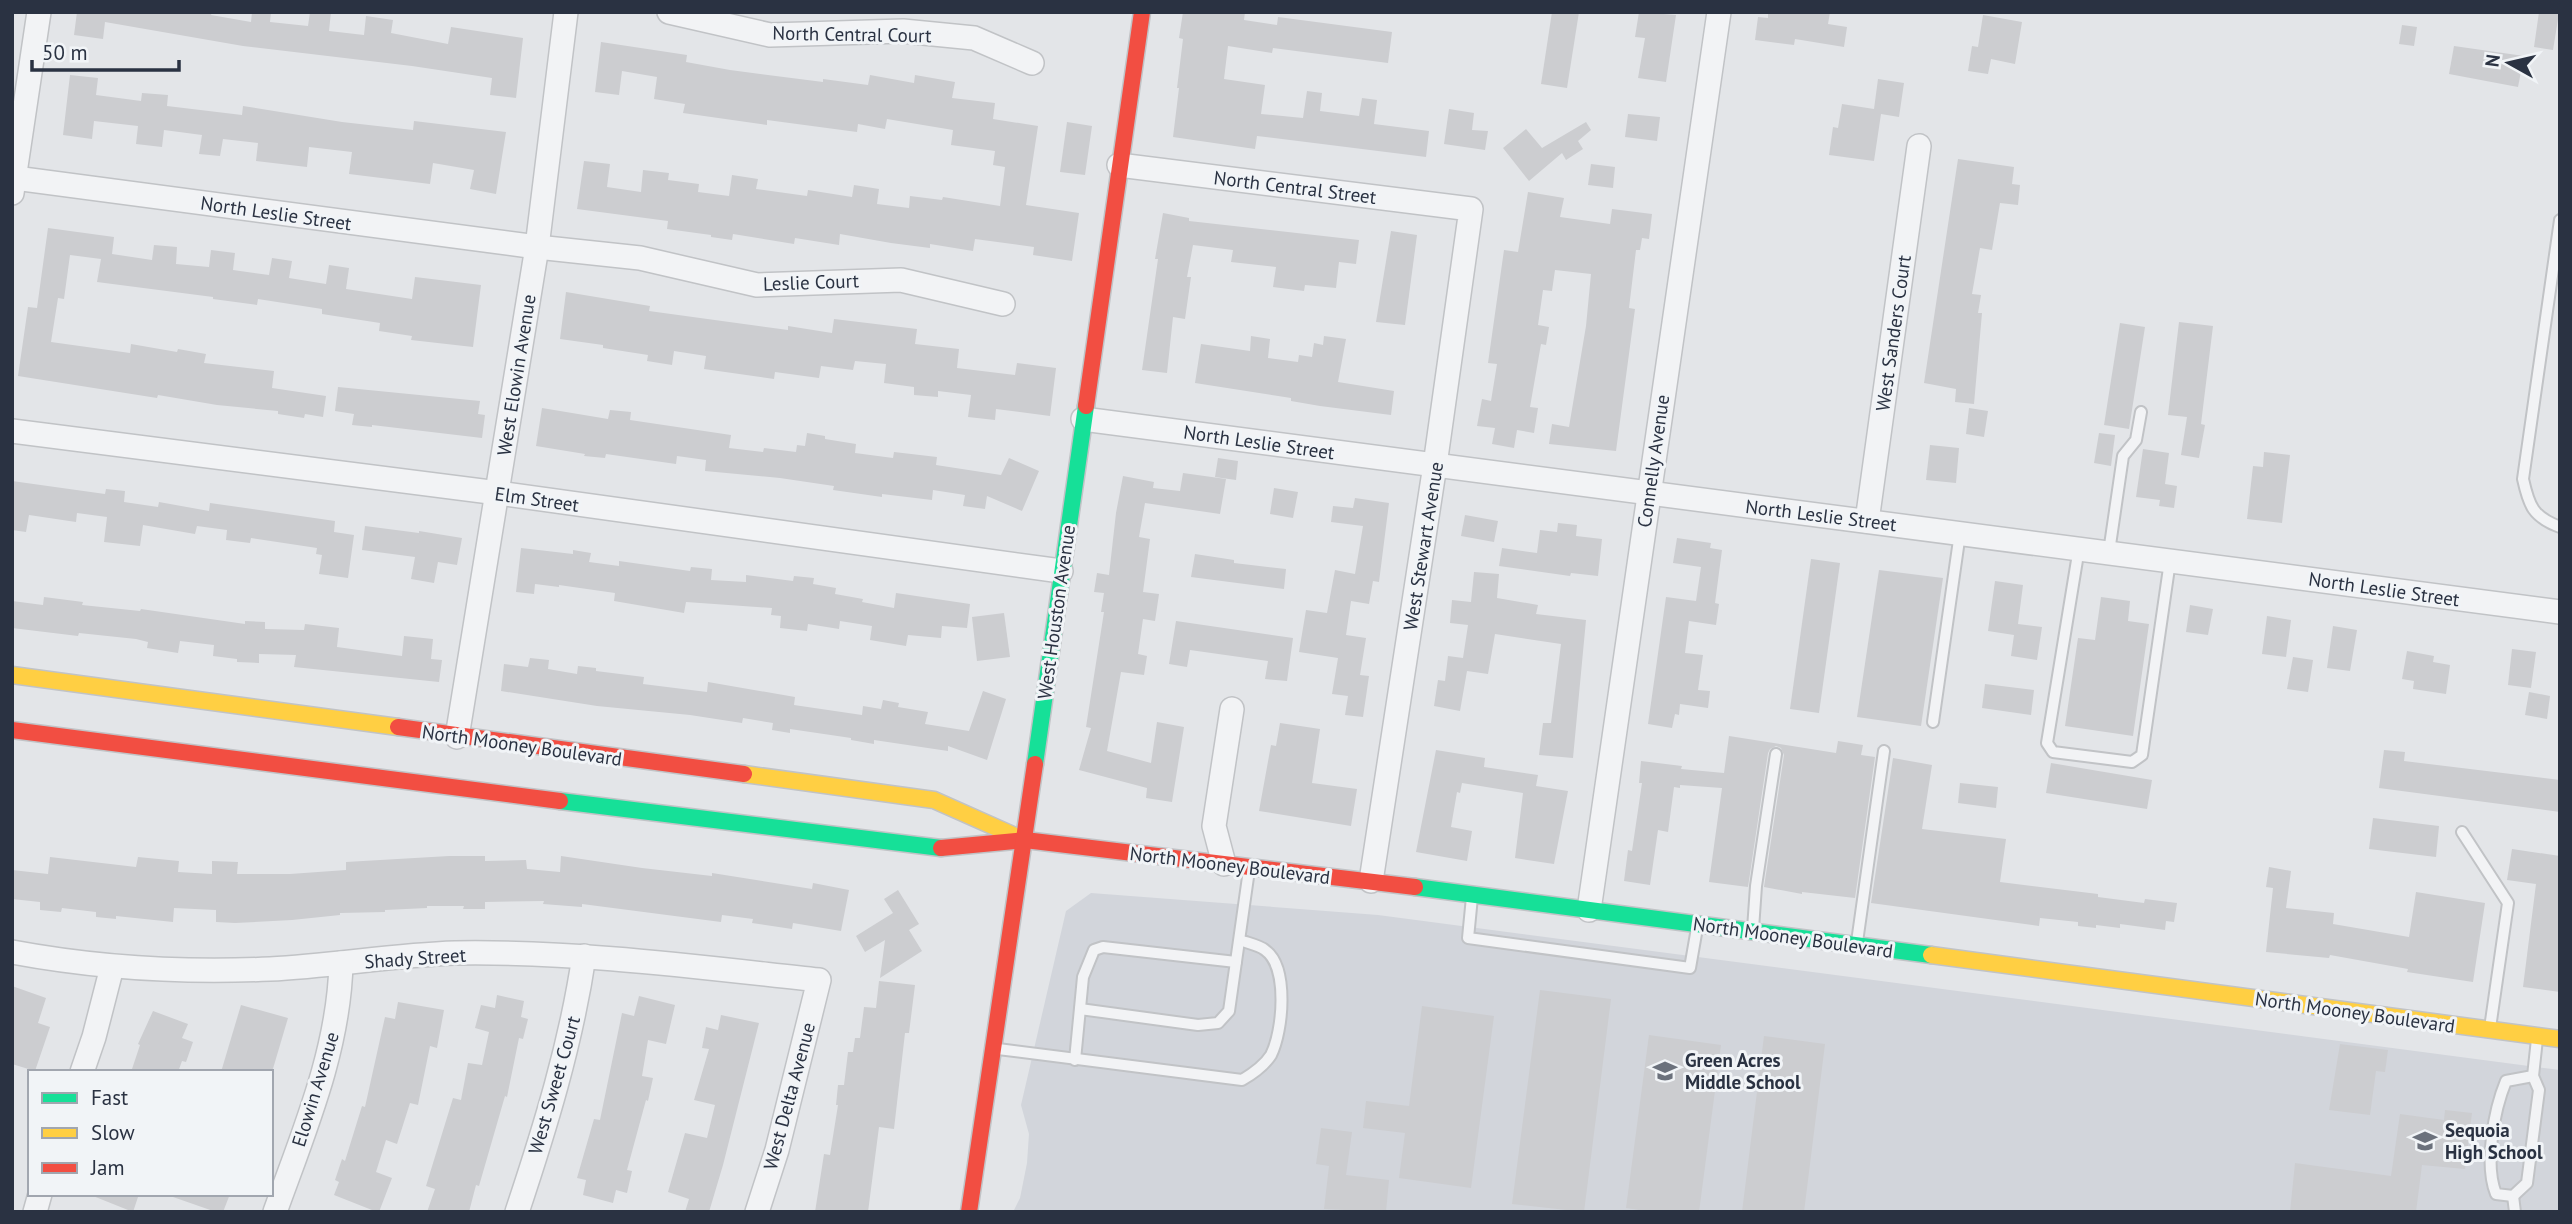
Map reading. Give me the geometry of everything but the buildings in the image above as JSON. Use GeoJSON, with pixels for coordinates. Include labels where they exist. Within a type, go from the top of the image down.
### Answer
{"type":"FeatureCollection","features":[{"type":"Feature","properties":{"kind":"street"},"geometry":{"type":"LineString","coordinates":[[13,186],[39,12]]}},
{"type":"Feature","properties":{"kind":"street","name":"West Elowin Avenue"},"geometry":{"type":"LineString","coordinates":[[457,737],[537,247],[566,12]]}},
{"type":"Feature","properties":{"kind":"street","name":"North Central Court"},"geometry":{"type":"LineString","coordinates":[[669,12],[770,35],[903,32],[974,38],[1032,64]]}},
{"type":"Feature","properties":{"kind":"street","name":"West Houston Avenue"},"geometry":{"type":"LineString","coordinates":[[969,1212],[1025,840],[1142,12]]}},
{"type":"Feature","properties":{"kind":"street","name":"Connelly Avenue"},"geometry":{"type":"LineString","coordinates":[[1589,910],[1719,12]]}},
{"type":"Feature","properties":{"kind":"street","name":"West Sanders Court"},"geometry":{"type":"LineString","coordinates":[[1867,521],[1919,146]]}},
{"type":"Feature","properties":{"kind":"street","name":"North Central Street"},"geometry":{"type":"LineString","coordinates":[[1119,165],[1471,209]]}},
{"type":"Feature","properties":{"kind":"street","name":"North Leslie Street"},"geometry":{"type":"LineString","coordinates":[[13,186],[537,247]]}},
{"type":"Feature","properties":{"kind":"street","name":"West Stewart Avenue"},"geometry":{"type":"LineString","coordinates":[[1371,881],[1436,465],[1471,209]]}},
{"type":"Feature","properties":{"kind":"street","name":"Leslie Court"},"geometry":{"type":"LineString","coordinates":[[537,247],[640,258],[757,285],[901,279],[1003,304]]}},
{"type":"Feature","properties":{"kind":"street","name":"North Leslie Street"},"geometry":{"type":"LineString","coordinates":[[1083,419],[2560,612]]}},
{"type":"Feature","properties":{"kind":"street","name":"Elm Street"},"geometry":{"type":"LineString","coordinates":[[12,431],[498,493],[1061,571]]}},
{"type":"Feature","properties":{"kind":"street","name":"North Mooney Boulevard"},"geometry":{"type":"LineString","coordinates":[[12,675],[934,800],[1025,840]]}},
{"type":"Feature","properties":{"kind":"street"},"geometry":{"type":"LineString","coordinates":[[1224,864],[1213,826],[1232,709]]}},
{"type":"Feature","properties":{"kind":"street","name":"North Mooney Boulevard"},"geometry":{"type":"LineString","coordinates":[[12,730],[933,849],[1025,840],[1371,881],[2560,1040]]}},
{"type":"Feature","properties":{"kind":"street","name":"Shady Street"},"geometry":{"type":"LineString","coordinates":[[12,952],[112,967],[231,970],[453,954],[584,956],[819,980]]}},
{"type":"Feature","properties":{"kind":"street","name":"West Sweet Court"},"geometry":{"type":"LineString","coordinates":[[516,1212],[561,1072],[584,956]]}},
{"type":"Feature","properties":{"kind":"street","name":"Elowin Avenue"},"geometry":{"type":"LineString","coordinates":[[275,1212],[328,1052],[338,1010],[341,963]]}},
{"type":"Feature","properties":{"kind":"street"},"geometry":{"type":"LineString","coordinates":[[83,1070],[112,967]]}},
{"type":"Feature","properties":{"kind":"street","name":"West Delta Avenue"},"geometry":{"type":"LineString","coordinates":[[757,1212],[777,1150],[819,980]]}},
{"type":"Feature","properties":{"kind":"lane"},"geometry":{"type":"LineString","coordinates":[[2560,219],[2523,479],[2528,502],[2542,520],[2560,527]]}},
{"type":"Feature","properties":{"kind":"lane"},"geometry":{"type":"LineString","coordinates":[[2109,552],[2123,456],[2136,440],[2141,412]]}},
{"type":"Feature","properties":{"kind":"lane"},"geometry":{"type":"LineString","coordinates":[[1933,722],[1960,533]]}},
{"type":"Feature","properties":{"kind":"lane"},"geometry":{"type":"LineString","coordinates":[[2079,548],[2048,743],[2053,752],[2132,762],[2142,755],[2170,561]]}},
{"type":"Feature","properties":{"kind":"lane"},"geometry":{"type":"LineString","coordinates":[[1856,945],[1884,751]]}},
{"type":"Feature","properties":{"kind":"lane"},"geometry":{"type":"LineString","coordinates":[[1753,932],[1756,886],[1776,754]]}},
{"type":"Feature","properties":{"kind":"lane"},"geometry":{"type":"LineString","coordinates":[[2462,832],[2508,903],[2490,1030]]}},
{"type":"Feature","properties":{"kind":"lane"},"geometry":{"type":"LineString","coordinates":[[1080,1009],[1198,1025],[1218,1023],[1229,1011],[1249,867]]}},
{"type":"Feature","properties":{"kind":"lane"},"geometry":{"type":"LineString","coordinates":[[1472,894],[1468,938],[1690,968],[1698,924]]}},
{"type":"Feature","properties":{"kind":"lane"},"geometry":{"type":"LineString","coordinates":[[995,1048],[1242,1080],[1257,1072],[1271,1054],[1278,1028],[1283,988],[1279,968],[1266,950],[1240,940]]}},
{"type":"Feature","properties":{"kind":"lane"},"geometry":{"type":"LineString","coordinates":[[1075,1060],[1083,977],[1094,950],[1103,947],[1237,962]]}},
{"type":"Feature","properties":{"kind":"lane"},"geometry":{"type":"LineString","coordinates":[[2515,1212],[2514,1196],[2527,1183],[2539,1090],[2533,1073],[2538,1037]]}},
{"type":"Feature","properties":{"kind":"lane"},"geometry":{"type":"LineString","coordinates":[[2514,1196],[2496,1194],[2491,1180],[2490,1168],[2499,1099],[2506,1081],[2533,1073]]}},
{"type":"Feature","properties":{"kind":"shaded area","name":"Green Acres Middle School"},"geometry":{"type":"Polygon","coordinates":[[[1091,893],[1378,915],[2560,1070],[2560,1212],[1013,1212],[1020,1198],[1027,1163],[1029,1134],[1021,1105],[1066,911],[1091,893]]]}},
{"type":"Feature","properties":{"kind":"traffic: fast"},"geometry":{"type":"LineString","coordinates":[[1035,764],[1086,406]]}},
{"type":"Feature","properties":{"kind":"traffic: fast"},"geometry":{"type":"LineString","coordinates":[[560,801],[941,848]]}},
{"type":"Feature","properties":{"kind":"traffic: fast"},"geometry":{"type":"LineString","coordinates":[[1415,887],[1931,955]]}},
{"type":"Feature","properties":{"kind":"traffic: slow"},"geometry":{"type":"LineString","coordinates":[[12,675],[398,727]]}},
{"type":"Feature","properties":{"kind":"traffic: slow"},"geometry":{"type":"LineString","coordinates":[[744,774],[934,800],[1024,840]]}},
{"type":"Feature","properties":{"kind":"traffic: slow"},"geometry":{"type":"LineString","coordinates":[[1931,955],[2560,1039]]}},
{"type":"Feature","properties":{"kind":"traffic: jam"},"geometry":{"type":"LineString","coordinates":[[1086,406],[1142,12]]}},
{"type":"Feature","properties":{"kind":"traffic: jam"},"geometry":{"type":"LineString","coordinates":[[398,727],[744,774]]}},
{"type":"Feature","properties":{"kind":"traffic: jam"},"geometry":{"type":"LineString","coordinates":[[12,730],[560,801]]}},
{"type":"Feature","properties":{"kind":"traffic: jam"},"geometry":{"type":"LineString","coordinates":[[969,1212],[1035,764]]}},
{"type":"Feature","properties":{"kind":"traffic: jam"},"geometry":{"type":"LineString","coordinates":[[941,848],[1025,840],[1415,887]]}},
{"type":"Feature","properties":{"kind":"place","name":"Green Acres Middle School"},"geometry":{"type":"Point","coordinates":[1665,1071]}},
{"type":"Feature","properties":{"kind":"place","name":"Sequoia High School"},"geometry":{"type":"Point","coordinates":[2425,1141]}}]}
